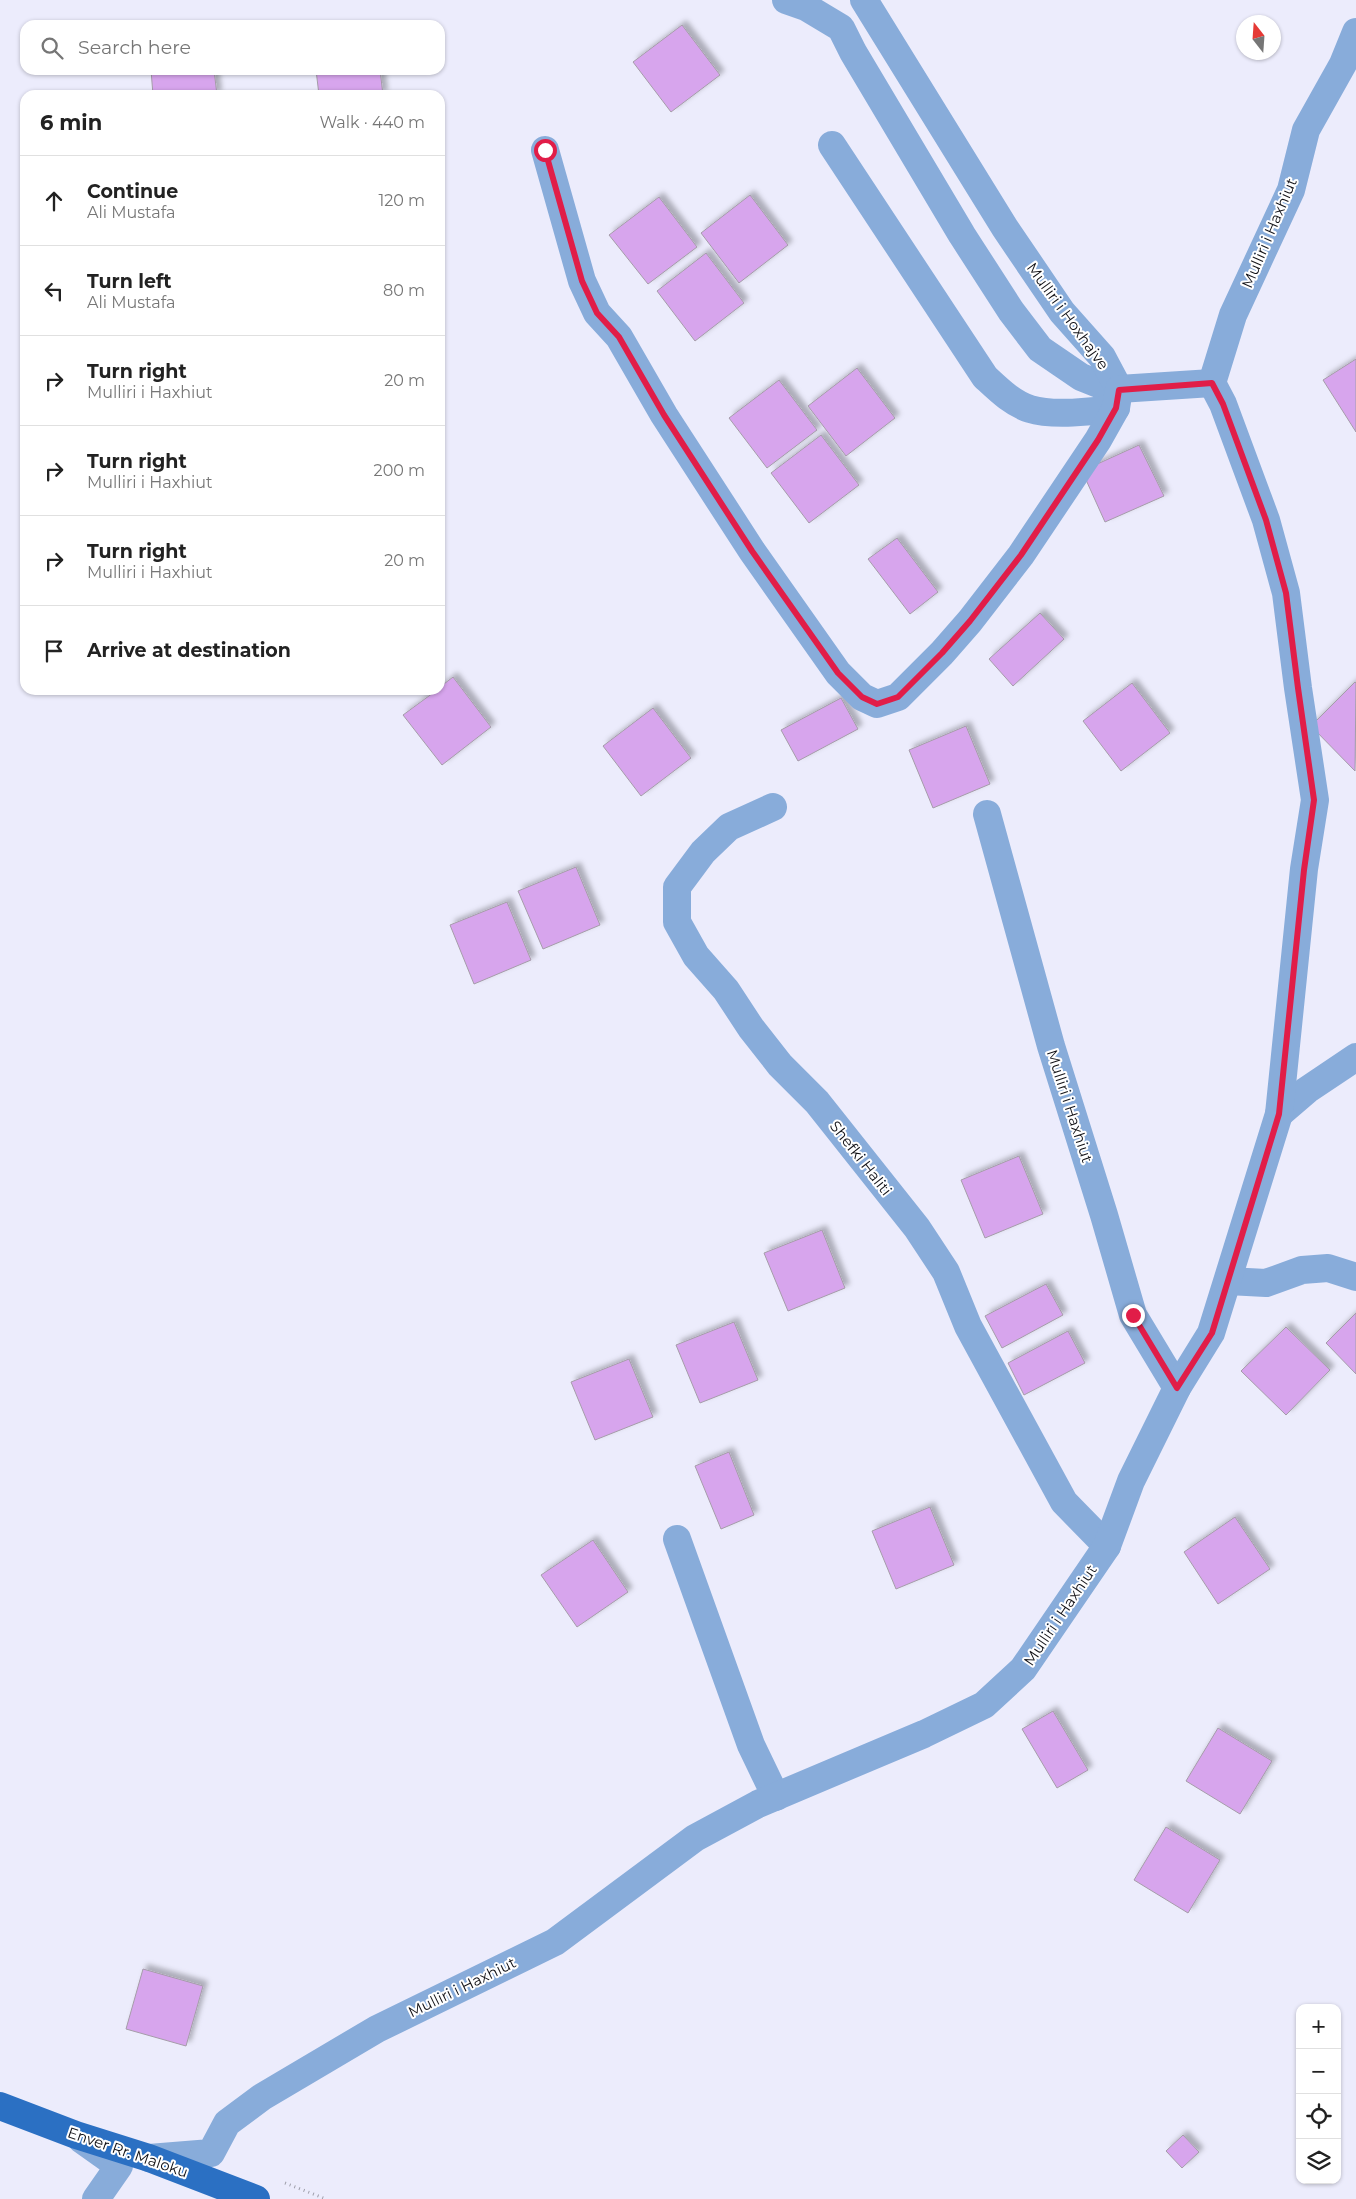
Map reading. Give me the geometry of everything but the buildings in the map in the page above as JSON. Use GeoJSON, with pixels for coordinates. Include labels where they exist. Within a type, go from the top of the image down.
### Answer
{"type":"FeatureCollection","features":[{"type":"Feature","properties":{"kind":"main road","name":"Enver Rr. Maloku"},"geometry":{"type":"LineString","coordinates":[[0,2106],[76,2135],[149,2158],[256,2199]]}},
{"type":"Feature","properties":{"kind":"street"},"geometry":{"type":"LineString","coordinates":[[786,0],[806,7],[841,28]]}},
{"type":"Feature","properties":{"kind":"street","name":"Mulliri i Hoxhajve"},"geometry":{"type":"LineString","coordinates":[[826,0],[853,52],[962,235],[1011,311],[1040,350],[1081,377],[1100,385],[1117,399]]}},
{"type":"Feature","properties":{"kind":"street","name":"Mulliri i Hoxhajve"},"geometry":{"type":"LineString","coordinates":[[864,0],[1005,228],[1062,312],[1102,357],[1117,399]]}},
{"type":"Feature","properties":{"kind":"street","name":"Mulliri i Haxhiut"},"geometry":{"type":"LineString","coordinates":[[149,2158],[211,2154],[227,2123],[262,2097],[377,2029],[555,1942],[695,1838],[758,1804],[924,1734],[984,1705],[1023,1669],[1107,1546],[1131,1481],[1177,1388],[1212,1333],[1279,1114],[1304,870],[1314,800],[1286,593],[1266,520],[1223,404],[1212,383],[1233,315],[1291,190],[1306,130],[1343,64],[1356,32]]}},
{"type":"Feature","properties":{"kind":"street"},"geometry":{"type":"LineString","coordinates":[[832,146],[985,377],[1005,396],[1030,409],[1084,412],[1117,399],[1212,383]]}},
{"type":"Feature","properties":{"kind":"street"},"geometry":{"type":"LineString","coordinates":[[545,150],[582,281],[597,313],[619,337],[664,415],[752,551],[838,673],[862,697],[877,704],[898,697],[942,653],[970,621],[1021,555],[1098,440],[1117,399]]}},
{"type":"Feature","properties":{"kind":"street","name":"Shefki Haliti"},"geometry":{"type":"LineString","coordinates":[[773,807],[729,827],[703,852],[678,887],[677,922],[696,956],[726,990],[750,1028],[780,1065],[817,1102],[917,1228],[946,1272],[968,1326],[1064,1502],[1107,1546]]}},
{"type":"Feature","properties":{"kind":"street","name":"Mulliri i Haxhiut"},"geometry":{"type":"LineString","coordinates":[[987,814],[1050,1046],[1104,1215],[1133,1315],[1177,1388]]}},
{"type":"Feature","properties":{"kind":"street"},"geometry":{"type":"LineString","coordinates":[[1279,1114],[1307,1090],[1356,1057]]}},
{"type":"Feature","properties":{"kind":"street"},"geometry":{"type":"LineString","coordinates":[[1228,1281],[1266,1282],[1302,1270],[1328,1268],[1356,1277]]}},
{"type":"Feature","properties":{"kind":"street"},"geometry":{"type":"LineString","coordinates":[[677,1539],[751,1745],[776,1797]]}},
{"type":"Feature","properties":{"kind":"street"},"geometry":{"type":"LineString","coordinates":[[76,2135],[119,2166],[96,2199]]}},
{"type":"Feature","properties":{"kind":"route"},"geometry":{"type":"LineString","coordinates":[[545,150],[582,281],[597,313],[619,337],[664,415],[752,551],[838,673],[862,697],[877,704],[898,697],[942,653],[970,621],[1021,555],[1098,440],[1116,408],[1119,390],[1212,383],[1223,404],[1266,520],[1286,593],[1314,800],[1304,870],[1279,1114],[1212,1333],[1177,1388],[1133,1315]]}}]}
